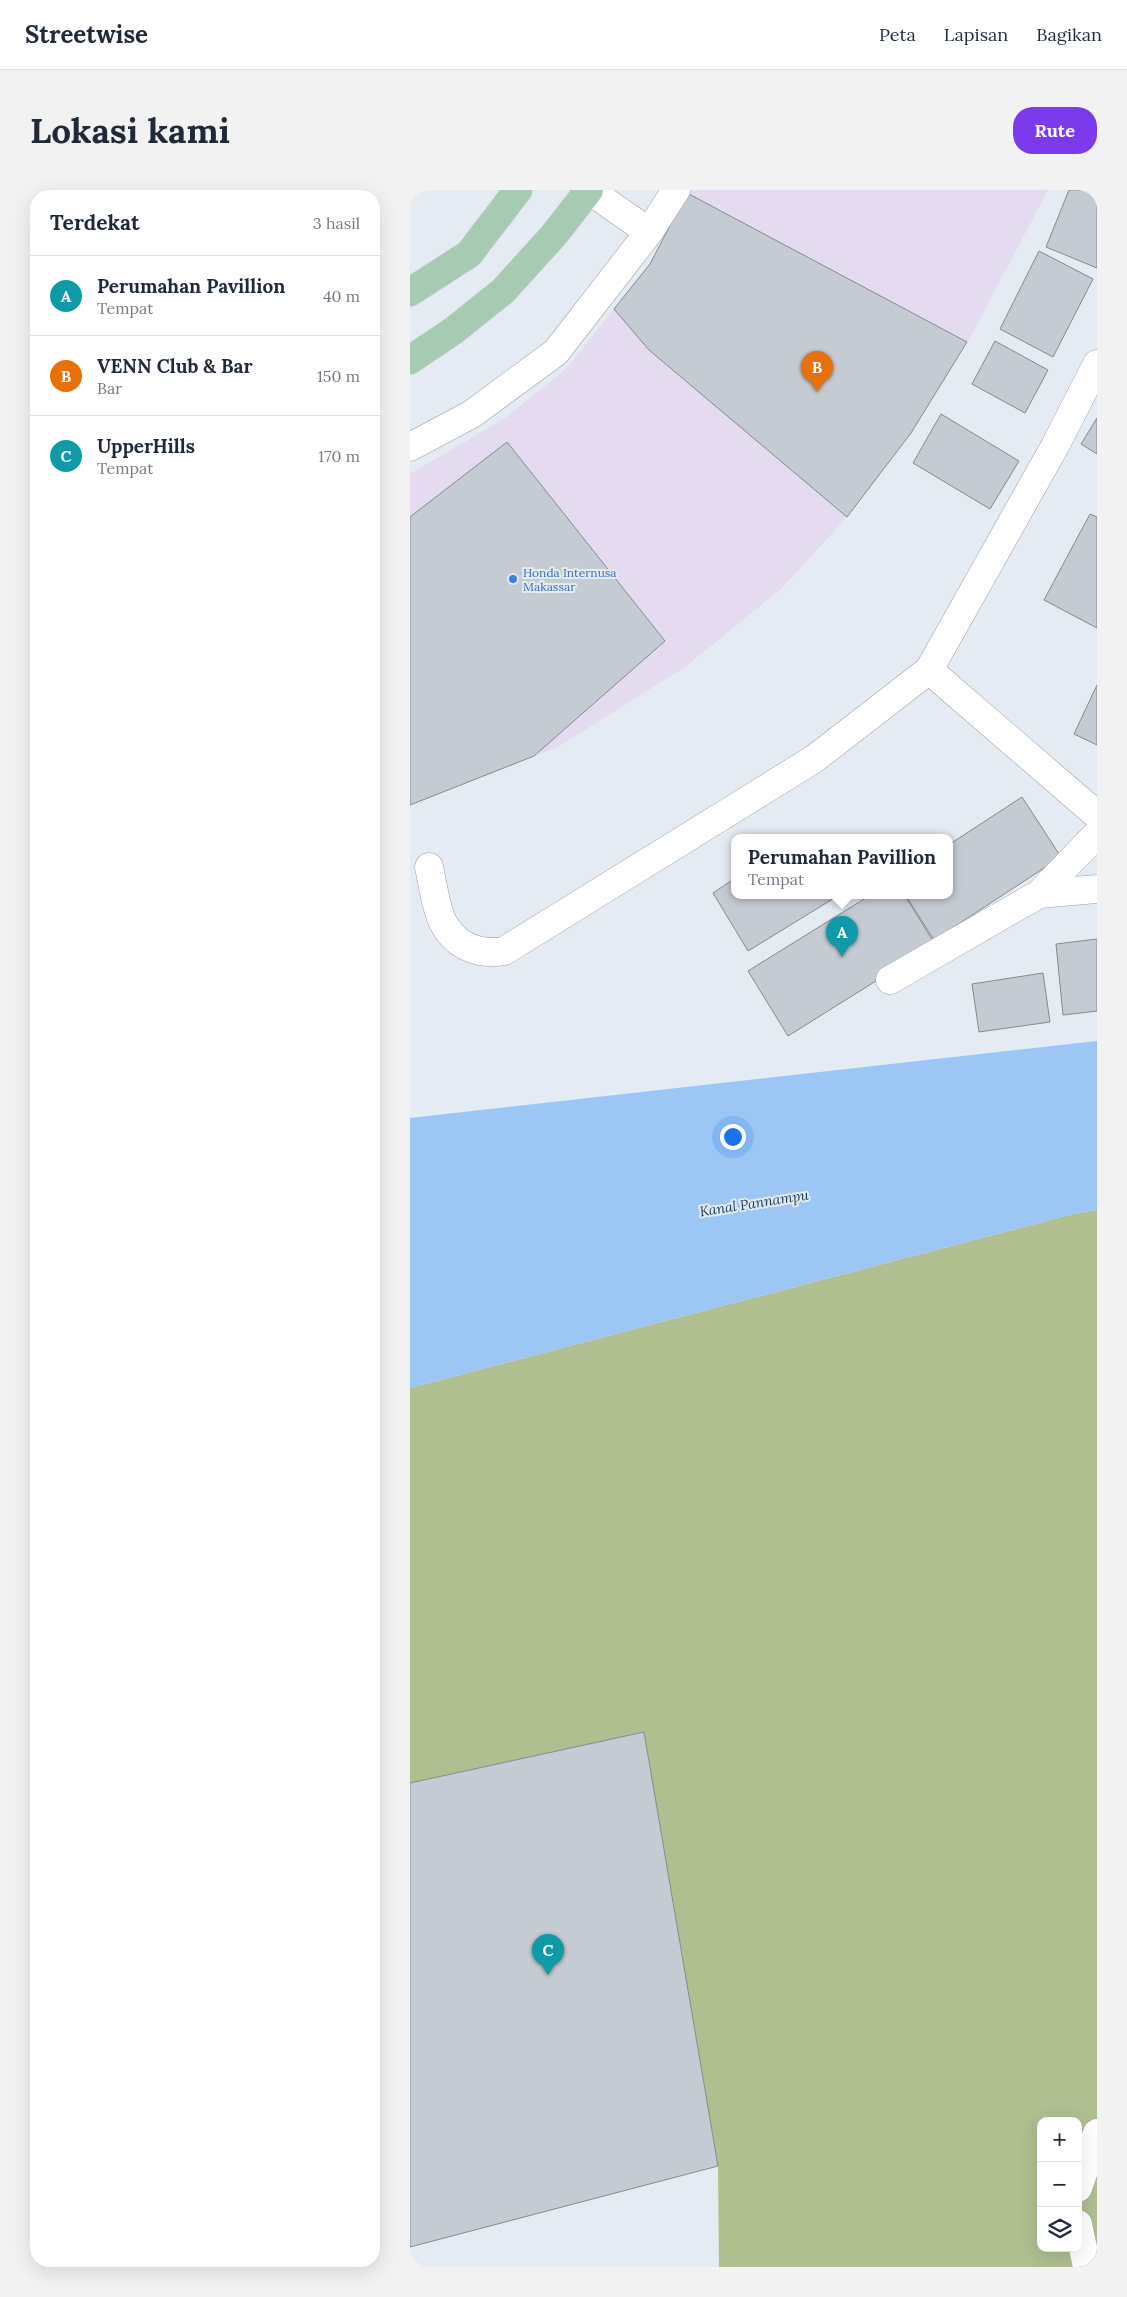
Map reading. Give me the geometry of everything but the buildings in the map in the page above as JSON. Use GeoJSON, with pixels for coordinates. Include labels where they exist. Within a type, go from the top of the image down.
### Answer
{"type":"FeatureCollection","features":[{"type":"Feature","properties":{"kind":"main road"},"geometry":{"type":"LineString","coordinates":[[410,292],[469,254],[518,190]]}},
{"type":"Feature","properties":{"kind":"main road"},"geometry":{"type":"LineString","coordinates":[[410,360],[453,331],[504,291],[553,236],[589,190]]}},
{"type":"Feature","properties":{"kind":"street"},"geometry":{"type":"LineString","coordinates":[[589,190],[649,232]]}},
{"type":"Feature","properties":{"kind":"street"},"geometry":{"type":"LineString","coordinates":[[410,447],[472,414],[556,352],[649,232],[676,190]]}},
{"type":"Feature","properties":{"kind":"street"},"geometry":{"type":"LineString","coordinates":[[429,867],[443,923],[455,938],[472,950],[492,953],[504,951],[814,759],[929,670],[1055,446],[1097,364]]}},
{"type":"Feature","properties":{"kind":"street"},"geometry":{"type":"LineString","coordinates":[[929,670],[1097,816]]}},
{"type":"Feature","properties":{"kind":"street"},"geometry":{"type":"LineString","coordinates":[[890,980],[1039,894],[1097,834]]}},
{"type":"Feature","properties":{"kind":"street"},"geometry":{"type":"LineString","coordinates":[[1039,894],[1097,889]]}},
{"type":"Feature","properties":{"kind":"street"},"geometry":{"type":"LineString","coordinates":[[1082,2176],[1097,2133]]}},
{"type":"Feature","properties":{"kind":"street"},"geometry":{"type":"LineString","coordinates":[[1082,2241],[1088,2267]]}},
{"type":"Feature","properties":{"kind":"shaded area"},"geometry":{"type":"Polygon","coordinates":[[[688,190],[1048,190],[972,334],[911,433],[847,517],[782,588],[685,667],[558,747],[410,805],[410,474],[505,418],[567,368],[650,264],[688,190]]]}},
{"type":"Feature","properties":{"kind":"green space"},"geometry":{"type":"Polygon","coordinates":[[[1097,1210],[1097,2267],[719,2267],[718,2166],[644,1732],[410,1783],[410,1388],[1077,1213],[1097,1210]]]}},
{"type":"Feature","properties":{"kind":"water","name":"Kanal Pannampu"},"geometry":{"type":"Polygon","coordinates":[[[1097,1041],[1097,1210],[1077,1213],[410,1388],[410,1118],[1097,1041]]]}},
{"type":"Feature","properties":{"kind":"place","name":"VENN Club & Bar"},"geometry":{"type":"Point","coordinates":[817,392]}},
{"type":"Feature","properties":{"kind":"place","name":"Honda Internusa Makassar"},"geometry":{"type":"Point","coordinates":[513,579]}},
{"type":"Feature","properties":{"kind":"place","name":"Perumahan Pavillion"},"geometry":{"type":"Point","coordinates":[842,957]}},
{"type":"Feature","properties":{"kind":"place","name":"UpperHills"},"geometry":{"type":"Point","coordinates":[548,1975]}}]}
